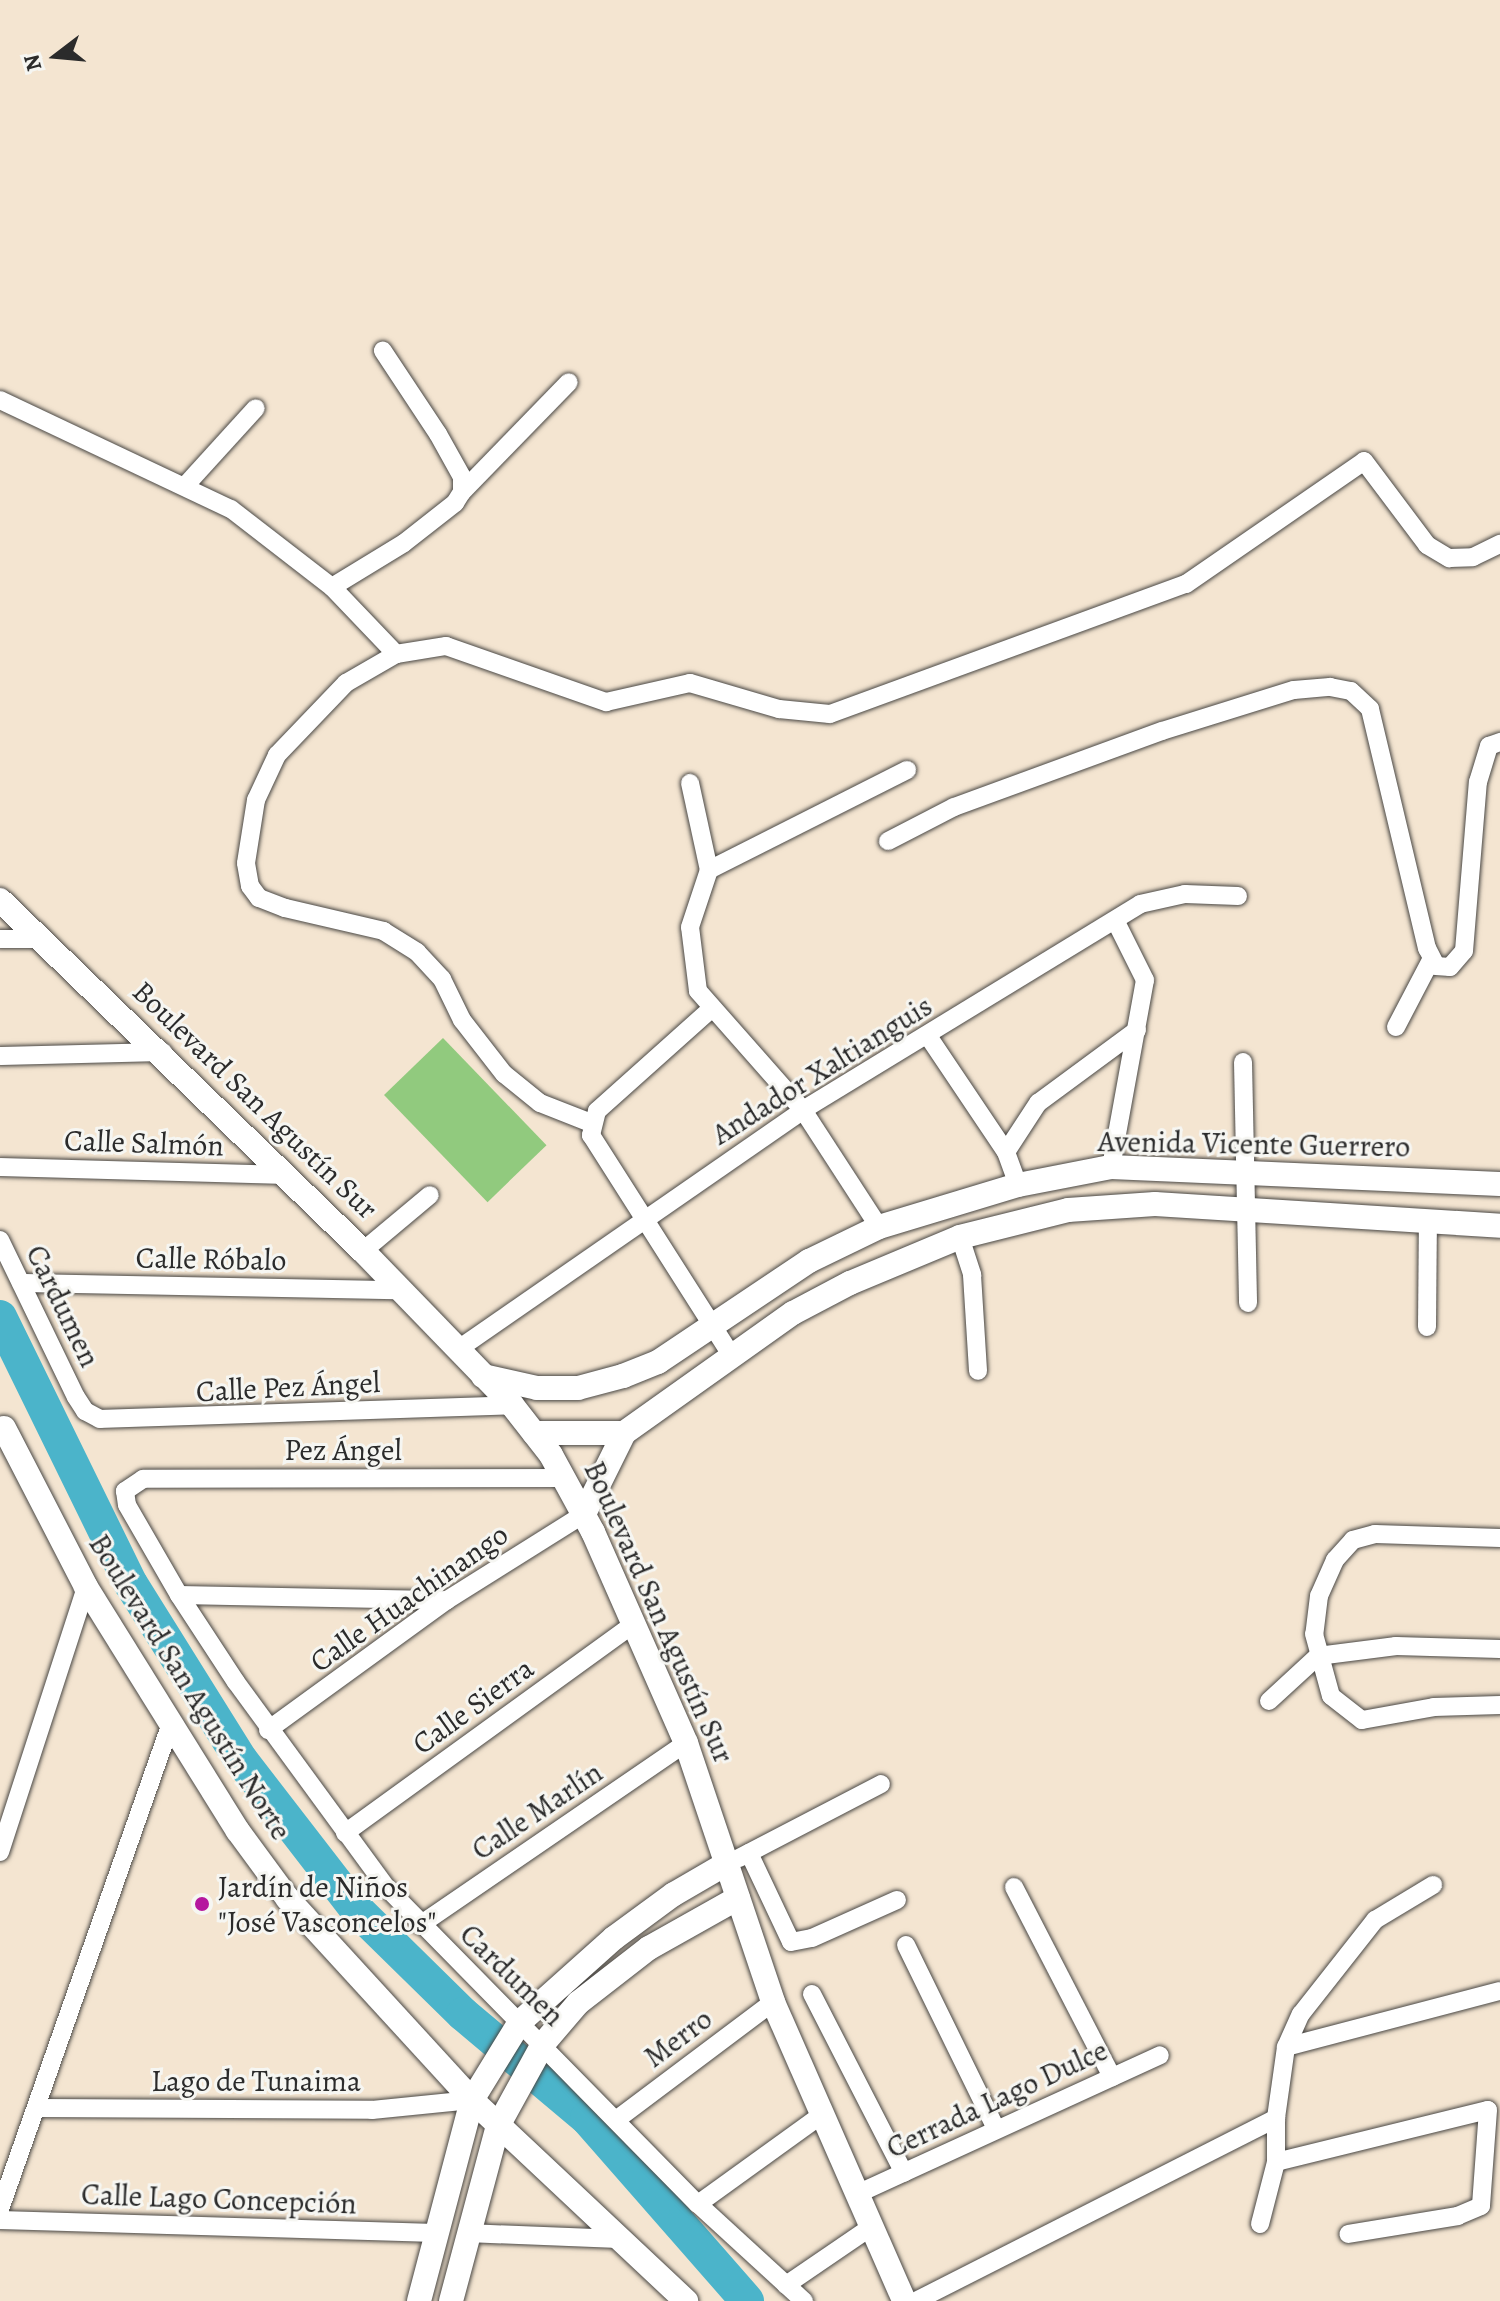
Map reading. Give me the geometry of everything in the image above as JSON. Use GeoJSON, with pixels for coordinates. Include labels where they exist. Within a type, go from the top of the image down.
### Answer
{"type":"FeatureCollection","features":[{"type":"Feature","properties":{"kind":"main road","name":"Boulevard San Agustín Sur"},"geometry":{"type":"LineString","coordinates":[[0,900],[163,1052],[363,1251],[512,1405],[566,1478],[635,1623],[739,1858],[738,1898],[773,2002],[904,2301]]}},
{"type":"Feature","properties":{"kind":"main road","name":"Avenida Vicente Guerrero"},"geometry":{"type":"LineString","coordinates":[[482,1376],[537,1388],[578,1388],[658,1362],[712,1321],[879,1227],[1018,1185],[1111,1167],[1243,1170],[1500,1184]]}},
{"type":"Feature","properties":{"kind":"main road","name":"Avenida Vicente Guerrero"},"geometry":{"type":"LineString","coordinates":[[584,1514],[624,1433],[731,1355],[850,1283],[960,1237],[1068,1210],[1155,1204],[1247,1206],[1500,1226]]}},
{"type":"Feature","properties":{"kind":"main road"},"geometry":{"type":"LineString","coordinates":[[534,1433],[624,1433]]}},
{"type":"Feature","properties":{"kind":"main road","name":"Boulevard San Agustín Norte"},"geometry":{"type":"LineString","coordinates":[[2,1436],[86,1587],[170,1726],[288,1899],[472,2100],[686,2301]]}},
{"type":"Feature","properties":{"kind":"main road"},"geometry":{"type":"LineString","coordinates":[[419,2301],[472,2100],[483,2075],[516,2028],[614,1938],[674,1894],[739,1858]]}},
{"type":"Feature","properties":{"kind":"main road"},"geometry":{"type":"LineString","coordinates":[[451,2301],[498,2126],[509,2100],[539,2051],[578,2003],[649,1948],[738,1898]]}},
{"type":"Feature","properties":{"kind":"street"},"geometry":{"type":"LineString","coordinates":[[383,351],[462,477],[462,492]]}},
{"type":"Feature","properties":{"kind":"street"},"geometry":{"type":"LineString","coordinates":[[332,587],[404,543],[455,503],[462,492],[569,382]]}},
{"type":"Feature","properties":{"kind":"street"},"geometry":{"type":"LineString","coordinates":[[0,400],[185,486],[271,535],[332,587],[396,654]]}},
{"type":"Feature","properties":{"kind":"street"},"geometry":{"type":"LineString","coordinates":[[185,486],[256,408]]}},
{"type":"Feature","properties":{"kind":"street"},"geometry":{"type":"LineString","coordinates":[[591,1123],[540,1103],[504,1074],[462,1020],[442,979],[417,952],[384,931],[285,908],[259,898],[250,886],[246,863],[254,812],[277,755],[346,683],[396,654],[446,646],[606,702],[690,683],[779,709],[830,714],[1186,584],[1364,461],[1427,545],[1449,558],[1473,557],[1500,544]]}},
{"type":"Feature","properties":{"kind":"street"},"geometry":{"type":"LineString","coordinates":[[888,841],[954,807],[1162,731],[1294,690],[1351,691],[1370,709],[1431,960],[1396,1027]]}},
{"type":"Feature","properties":{"kind":"street"},"geometry":{"type":"LineString","coordinates":[[1431,960],[1450,967],[1464,951],[1478,782],[1489,746],[1500,742]]}},
{"type":"Feature","properties":{"kind":"street"},"geometry":{"type":"LineString","coordinates":[[709,870],[907,770]]}},
{"type":"Feature","properties":{"kind":"street"},"geometry":{"type":"LineString","coordinates":[[690,783],[709,870],[690,927],[692,970],[711,1009],[803,1110],[879,1227]]}},
{"type":"Feature","properties":{"kind":"street","name":"Andador Xaltianguis"},"geometry":{"type":"LineString","coordinates":[[457,1350],[803,1110],[1116,922],[1140,904],[1165,895],[1238,896]]}},
{"type":"Feature","properties":{"kind":"street"},"geometry":{"type":"LineString","coordinates":[[1111,1167],[1145,980],[1116,922]]}},
{"type":"Feature","properties":{"kind":"street"},"geometry":{"type":"LineString","coordinates":[[0,939],[42,939]]}},
{"type":"Feature","properties":{"kind":"street"},"geometry":{"type":"LineString","coordinates":[[711,1009],[597,1111],[591,1123],[596,1149],[712,1321],[731,1355]]}},
{"type":"Feature","properties":{"kind":"street"},"geometry":{"type":"LineString","coordinates":[[1006,1152],[1038,1103],[1137,1030]]}},
{"type":"Feature","properties":{"kind":"street"},"geometry":{"type":"LineString","coordinates":[[928,1036],[1006,1152],[1018,1185]]}},
{"type":"Feature","properties":{"kind":"street"},"geometry":{"type":"LineString","coordinates":[[0,1056],[163,1052]]}},
{"type":"Feature","properties":{"kind":"street"},"geometry":{"type":"LineString","coordinates":[[1243,1062],[1248,1303]]}},
{"type":"Feature","properties":{"kind":"street","name":"Calle Salmón"},"geometry":{"type":"LineString","coordinates":[[0,1167],[287,1175]]}},
{"type":"Feature","properties":{"kind":"street"},"geometry":{"type":"LineString","coordinates":[[363,1251],[430,1195]]}},
{"type":"Feature","properties":{"kind":"street"},"geometry":{"type":"LineString","coordinates":[[1427,1327],[1428,1219]]}},
{"type":"Feature","properties":{"kind":"street"},"geometry":{"type":"LineString","coordinates":[[960,1237],[972,1275],[978,1371]]}},
{"type":"Feature","properties":{"kind":"street","name":"Cardumen"},"geometry":{"type":"LineString","coordinates":[[0,1240],[76,1397]]}},
{"type":"Feature","properties":{"kind":"street","name":"Calle Róbalo"},"geometry":{"type":"LineString","coordinates":[[21,1283],[401,1290]]}},
{"type":"Feature","properties":{"kind":"street","name":"Calle Pez Ángel"},"geometry":{"type":"LineString","coordinates":[[76,1397],[85,1411],[100,1419],[131,1421],[512,1405]]}},
{"type":"Feature","properties":{"kind":"street","name":"Pez Ángel"},"geometry":{"type":"LineString","coordinates":[[125,1491],[143,1479],[566,1478]]}},
{"type":"Feature","properties":{"kind":"street","name":"Cardumen"},"geometry":{"type":"LineString","coordinates":[[125,1491],[127,1505],[179,1595],[268,1730],[345,1833],[420,1925],[539,2051],[616,2120],[698,2204],[804,2301]]}},
{"type":"Feature","properties":{"kind":"street","name":"Calle Huachinango"},"geometry":{"type":"LineString","coordinates":[[268,1730],[447,1600],[584,1514]]}},
{"type":"Feature","properties":{"kind":"street"},"geometry":{"type":"LineString","coordinates":[[1500,1538],[1375,1534],[1353,1540],[1335,1560],[1319,1596],[1314,1634],[1331,1696],[1362,1720],[1434,1707],[1500,1705]]}},
{"type":"Feature","properties":{"kind":"street"},"geometry":{"type":"LineString","coordinates":[[0,1852],[86,1587]]}},
{"type":"Feature","properties":{"kind":"street"},"geometry":{"type":"LineString","coordinates":[[179,1595],[447,1600]]}},
{"type":"Feature","properties":{"kind":"street","name":"Calle Sierra"},"geometry":{"type":"LineString","coordinates":[[345,1833],[635,1623]]}},
{"type":"Feature","properties":{"kind":"street"},"geometry":{"type":"LineString","coordinates":[[1269,1701],[1318,1656],[1396,1646],[1500,1649]]}},
{"type":"Feature","properties":{"kind":"street"},"geometry":{"type":"LineString","coordinates":[[0,2209],[170,1726]]}},
{"type":"Feature","properties":{"kind":"street","name":"Calle Marlín"},"geometry":{"type":"LineString","coordinates":[[420,1925],[686,1743]]}},
{"type":"Feature","properties":{"kind":"street"},"geometry":{"type":"LineString","coordinates":[[881,1784],[739,1858],[791,1942],[799,1943],[897,1900]]}},
{"type":"Feature","properties":{"kind":"street"},"geometry":{"type":"LineString","coordinates":[[1260,2224],[1276,2162],[1276,2118],[1286,2047],[1321,1983],[1365,1930],[1433,1885]]}},
{"type":"Feature","properties":{"kind":"street"},"geometry":{"type":"LineString","coordinates":[[1014,1887],[1112,2077]]}},
{"type":"Feature","properties":{"kind":"street"},"geometry":{"type":"LineString","coordinates":[[906,1945],[996,2129]]}},
{"type":"Feature","properties":{"kind":"street"},"geometry":{"type":"LineString","coordinates":[[1286,2047],[1500,1991]]}},
{"type":"Feature","properties":{"kind":"street"},"geometry":{"type":"LineString","coordinates":[[812,1994],[904,2173]]}},
{"type":"Feature","properties":{"kind":"street","name":"Merro"},"geometry":{"type":"LineString","coordinates":[[616,2120],[773,2002]]}},
{"type":"Feature","properties":{"kind":"street","name":"Cerrada Lago Dulce"},"geometry":{"type":"LineString","coordinates":[[857,2194],[1160,2055]]}},
{"type":"Feature","properties":{"kind":"street","name":"Lago de Tunaima"},"geometry":{"type":"LineString","coordinates":[[38,2108],[372,2110],[472,2100]]}},
{"type":"Feature","properties":{"kind":"street"},"geometry":{"type":"LineString","coordinates":[[1276,2162],[1488,2110],[1481,2206],[1458,2216],[1348,2234]]}},
{"type":"Feature","properties":{"kind":"street"},"geometry":{"type":"LineString","coordinates":[[698,2204],[824,2113]]}},
{"type":"Feature","properties":{"kind":"street"},"geometry":{"type":"LineString","coordinates":[[916,2301],[1276,2118]]}},
{"type":"Feature","properties":{"kind":"street","name":"Calle Lago Concepción"},"geometry":{"type":"LineString","coordinates":[[0,2220],[436,2233]]}},
{"type":"Feature","properties":{"kind":"street"},"geometry":{"type":"LineString","coordinates":[[786,2285],[871,2227]]}},
{"type":"Feature","properties":{"kind":"street"},"geometry":{"type":"LineString","coordinates":[[467,2233],[619,2239]]}},
{"type":"Feature","properties":{"kind":"green space"},"geometry":{"type":"Polygon","coordinates":[[[443,1038],[547,1145],[488,1202],[384,1095],[443,1038]]]}},
{"type":"Feature","properties":{"kind":"waterway"},"geometry":{"type":"LineString","coordinates":[[0,1317],[131,1584],[241,1760],[357,1910],[463,2014],[587,2118],[747,2301]]}},
{"type":"Feature","properties":{"kind":"place","name":"Jardín de Niños \"José Vasconcelos\""},"geometry":{"type":"Point","coordinates":[202,1904]}}]}
